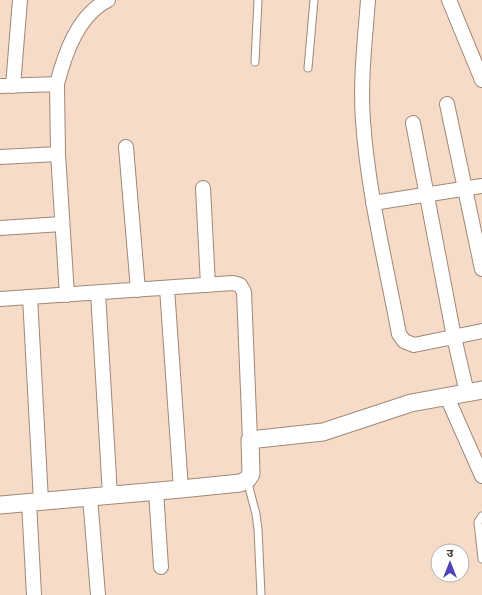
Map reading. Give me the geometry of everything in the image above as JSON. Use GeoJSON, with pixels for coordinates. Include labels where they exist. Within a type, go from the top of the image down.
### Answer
{"type":"FeatureCollection","features":[{"type":"Feature","properties":{"kind":"street"},"geometry":{"type":"LineString","coordinates":[[20,0],[6,86],[57,84]]}},
{"type":"Feature","properties":{"kind":"street"},"geometry":{"type":"LineString","coordinates":[[89,0],[89,14]]}},
{"type":"Feature","properties":{"kind":"street"},"geometry":{"type":"LineString","coordinates":[[66,295],[58,154],[57,84],[63,62],[71,42],[89,14],[108,0]]}},
{"type":"Feature","properties":{"kind":"street"},"geometry":{"type":"LineString","coordinates":[[368,0],[362,98],[363,120],[373,203],[399,334],[404,340],[414,345],[482,331]]}},
{"type":"Feature","properties":{"kind":"street"},"geometry":{"type":"LineString","coordinates":[[449,0],[482,80]]}},
{"type":"Feature","properties":{"kind":"street"},"geometry":{"type":"LineString","coordinates":[[447,104],[482,270]]}},
{"type":"Feature","properties":{"kind":"street"},"geometry":{"type":"LineString","coordinates":[[250,440],[323,432],[411,403],[475,392],[454,337],[413,123]]}},
{"type":"Feature","properties":{"kind":"street"},"geometry":{"type":"LineString","coordinates":[[126,147],[138,290]]}},
{"type":"Feature","properties":{"kind":"street"},"geometry":{"type":"LineString","coordinates":[[0,158],[58,154]]}},
{"type":"Feature","properties":{"kind":"street"},"geometry":{"type":"LineString","coordinates":[[373,203],[482,186]]}},
{"type":"Feature","properties":{"kind":"street"},"geometry":{"type":"LineString","coordinates":[[203,188],[208,285]]}},
{"type":"Feature","properties":{"kind":"street"},"geometry":{"type":"LineString","coordinates":[[0,228],[62,224]]}},
{"type":"Feature","properties":{"kind":"street"},"geometry":{"type":"LineString","coordinates":[[0,299],[233,283],[240,285],[244,292],[251,474],[247,480],[240,483],[0,505]]}},
{"type":"Feature","properties":{"kind":"street"},"geometry":{"type":"LineString","coordinates":[[167,288],[181,489]]}},
{"type":"Feature","properties":{"kind":"street"},"geometry":{"type":"LineString","coordinates":[[98,293],[110,496]]}},
{"type":"Feature","properties":{"kind":"street"},"geometry":{"type":"LineString","coordinates":[[30,297],[35,501],[34,595]]}},
{"type":"Feature","properties":{"kind":"street"},"geometry":{"type":"LineString","coordinates":[[447,397],[479,460],[482,476]]}},
{"type":"Feature","properties":{"kind":"street"},"geometry":{"type":"LineString","coordinates":[[156,491],[161,567]]}},
{"type":"Feature","properties":{"kind":"street"},"geometry":{"type":"LineString","coordinates":[[90,497],[98,595]]}},
{"type":"Feature","properties":{"kind":"lane"},"geometry":{"type":"LineString","coordinates":[[255,62],[258,0]]}},
{"type":"Feature","properties":{"kind":"lane"},"geometry":{"type":"LineString","coordinates":[[308,68],[314,0]]}},
{"type":"Feature","properties":{"kind":"lane"},"geometry":{"type":"LineString","coordinates":[[247,480],[256,514],[258,529],[261,595]]}},
{"type":"Feature","properties":{"kind":"lane"},"geometry":{"type":"LineString","coordinates":[[482,516],[478,522],[482,559]]}}]}
